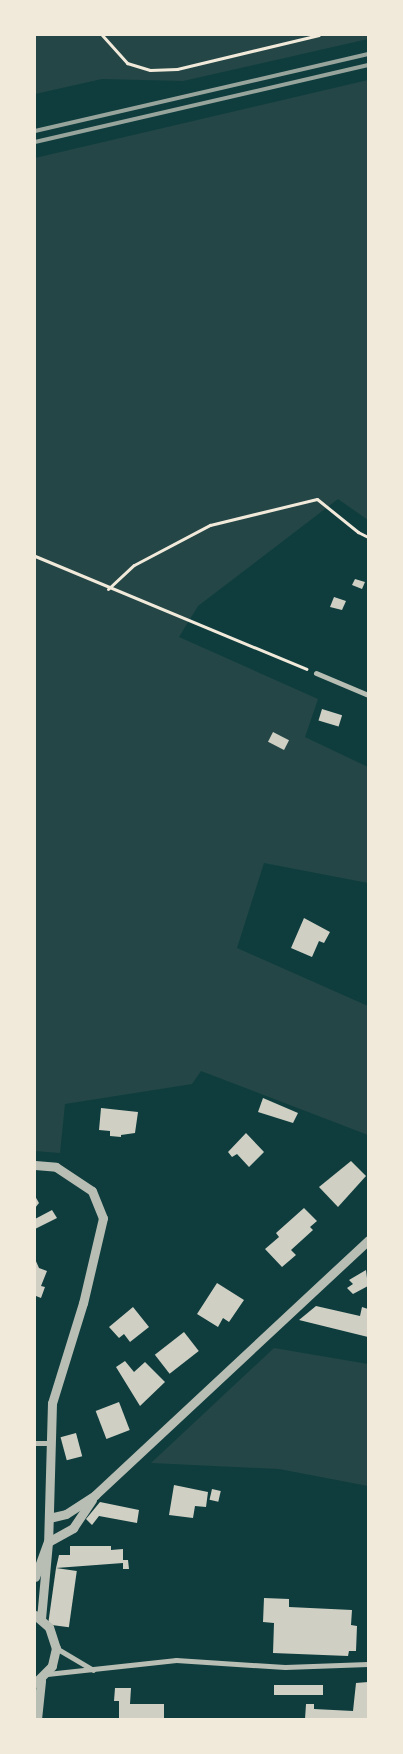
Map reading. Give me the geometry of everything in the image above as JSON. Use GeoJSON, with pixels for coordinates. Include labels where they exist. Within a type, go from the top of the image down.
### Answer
{"type":"FeatureCollection","features":[{"type":"Feature","properties":{"kind":"street"},"geometry":{"type":"LineString","coordinates":[[316,673],[368,695]]}},
{"type":"Feature","properties":{"kind":"street"},"geometry":{"type":"LineString","coordinates":[[35,1165],[56,1167],[92,1191],[102,1218],[83,1303],[52,1403],[49,1443],[48,1542],[38,1617],[51,1632],[56,1648],[94,1671]]}},
{"type":"Feature","properties":{"kind":"street"},"geometry":{"type":"LineString","coordinates":[[49,1518],[66,1514],[95,1495],[368,1240]]}},
{"type":"Feature","properties":{"kind":"street"},"geometry":{"type":"LineString","coordinates":[[35,1443],[49,1443]]}},
{"type":"Feature","properties":{"kind":"street"},"geometry":{"type":"LineString","coordinates":[[35,1577],[48,1542],[73,1528],[95,1495]]}},
{"type":"Feature","properties":{"kind":"street"},"geometry":{"type":"LineString","coordinates":[[37,1719],[37,1702],[41,1679],[56,1648]]}},
{"type":"Feature","properties":{"kind":"street"},"geometry":{"type":"LineString","coordinates":[[41,1679],[176,1660],[285,1667],[368,1664]]}},
{"type":"Feature","properties":{"kind":"path"},"geometry":{"type":"LineString","coordinates":[[102,35],[127,63],[150,70],[177,69],[319,35]]}},
{"type":"Feature","properties":{"kind":"path"},"geometry":{"type":"LineString","coordinates":[[108,589],[134,565],[210,525],[317,499],[358,532],[368,537]]}},
{"type":"Feature","properties":{"kind":"path"},"geometry":{"type":"LineString","coordinates":[[35,556],[108,589],[316,673]]}},
{"type":"Feature","properties":{"kind":"shaded area"},"geometry":{"type":"Polygon","coordinates":[[[35,35],[368,35],[368,39],[183,81],[102,79],[35,94],[35,35]]]}},
{"type":"Feature","properties":{"kind":"shaded area"},"geometry":{"type":"Polygon","coordinates":[[[368,80],[368,520],[338,499],[198,606],[179,637],[318,699],[305,737],[368,767],[368,883],[264,863],[237,948],[368,1006],[368,1135],[201,1071],[192,1084],[65,1104],[60,1153],[35,1151],[35,158],[368,80]]]}},
{"type":"Feature","properties":{"kind":"shaded area"},"geometry":{"type":"Polygon","coordinates":[[[274,1348],[368,1364],[368,1486],[279,1469],[151,1463],[274,1348]]]}},
{"type":"Feature","properties":{"kind":"building"},"geometry":{"type":"Polygon","coordinates":[[[355,579],[365,582],[362,589],[352,585],[355,579]]]}},
{"type":"Feature","properties":{"kind":"building"},"geometry":{"type":"Polygon","coordinates":[[[334,597],[346,601],[342,610],[330,607],[334,597]]]}},
{"type":"Feature","properties":{"kind":"building"},"geometry":{"type":"Polygon","coordinates":[[[322,709],[342,715],[339,727],[318,720],[322,709]]]}},
{"type":"Feature","properties":{"kind":"building"},"geometry":{"type":"Polygon","coordinates":[[[273,732],[289,740],[284,750],[268,742],[273,732]]]}},
{"type":"Feature","properties":{"kind":"building"},"geometry":{"type":"Polygon","coordinates":[[[304,918],[330,932],[324,943],[319,941],[312,957],[291,948],[304,918]]]}},
{"type":"Feature","properties":{"kind":"building"},"geometry":{"type":"Polygon","coordinates":[[[263,1098],[298,1113],[293,1123],[258,1112],[263,1098]]]}},
{"type":"Feature","properties":{"kind":"building"},"geometry":{"type":"Polygon","coordinates":[[[101,1108],[138,1112],[135,1133],[121,1135],[121,1137],[110,1136],[110,1131],[99,1130],[101,1108]]]}},
{"type":"Feature","properties":{"kind":"building"},"geometry":{"type":"Polygon","coordinates":[[[246,1133],[264,1152],[249,1167],[237,1154],[232,1157],[228,1152],[246,1133]]]}},
{"type":"Feature","properties":{"kind":"building"},"geometry":{"type":"Polygon","coordinates":[[[351,1161],[366,1176],[338,1207],[319,1187],[351,1161]]]}},
{"type":"Feature","properties":{"kind":"building"},"geometry":{"type":"Polygon","coordinates":[[[35,1196],[39,1203],[35,1208],[35,1196]]]}},
{"type":"Feature","properties":{"kind":"building"},"geometry":{"type":"Polygon","coordinates":[[[304,1208],[317,1221],[310,1227],[313,1230],[291,1250],[296,1255],[282,1267],[265,1249],[279,1237],[276,1233],[304,1208]]]}},
{"type":"Feature","properties":{"kind":"building"},"geometry":{"type":"Polygon","coordinates":[[[52,1210],[57,1218],[35,1229],[35,1219],[52,1210]]]}},
{"type":"Feature","properties":{"kind":"building"},"geometry":{"type":"Polygon","coordinates":[[[35,1259],[39,1268],[47,1271],[41,1286],[45,1287],[41,1298],[36,1296],[35,1299],[35,1259]]]}},
{"type":"Feature","properties":{"kind":"building"},"geometry":{"type":"Polygon","coordinates":[[[366,1270],[368,1286],[353,1294],[347,1288],[353,1284],[349,1280],[366,1270]]]}},
{"type":"Feature","properties":{"kind":"building"},"geometry":{"type":"Polygon","coordinates":[[[217,1283],[244,1300],[229,1322],[223,1318],[218,1327],[197,1314],[217,1283]]]}},
{"type":"Feature","properties":{"kind":"building"},"geometry":{"type":"Polygon","coordinates":[[[316,1306],[360,1316],[362,1307],[368,1309],[368,1337],[299,1320],[316,1306]]]}},
{"type":"Feature","properties":{"kind":"building"},"geometry":{"type":"Polygon","coordinates":[[[133,1307],[149,1327],[130,1342],[124,1334],[119,1338],[109,1327],[133,1307]]]}},
{"type":"Feature","properties":{"kind":"building"},"geometry":{"type":"Polygon","coordinates":[[[184,1332],[199,1351],[170,1374],[155,1355],[184,1332]]]}},
{"type":"Feature","properties":{"kind":"building"},"geometry":{"type":"Polygon","coordinates":[[[125,1361],[134,1372],[145,1362],[165,1382],[140,1406],[116,1367],[125,1361]]]}},
{"type":"Feature","properties":{"kind":"building"},"geometry":{"type":"Polygon","coordinates":[[[119,1402],[130,1430],[106,1439],[96,1411],[119,1402]]]}},
{"type":"Feature","properties":{"kind":"building"},"geometry":{"type":"Polygon","coordinates":[[[76,1433],[82,1456],[67,1460],[61,1437],[76,1433]]]}},
{"type":"Feature","properties":{"kind":"building"},"geometry":{"type":"Polygon","coordinates":[[[174,1485],[208,1492],[206,1507],[195,1506],[193,1518],[169,1515],[174,1485]]]}},
{"type":"Feature","properties":{"kind":"building"},"geometry":{"type":"Polygon","coordinates":[[[212,1489],[221,1491],[218,1502],[210,1500],[212,1489]]]}},
{"type":"Feature","properties":{"kind":"building"},"geometry":{"type":"Polygon","coordinates":[[[100,1502],[139,1510],[137,1523],[99,1516],[92,1525],[86,1519],[100,1502]]]}},
{"type":"Feature","properties":{"kind":"building"},"geometry":{"type":"Polygon","coordinates":[[[70,1546],[111,1546],[111,1550],[123,1549],[123,1560],[128,1560],[129,1569],[123,1569],[123,1563],[56,1568],[59,1555],[70,1555],[70,1546]]]}},
{"type":"Feature","properties":{"kind":"building"},"geometry":{"type":"Polygon","coordinates":[[[56,1568],[77,1571],[69,1627],[48,1624],[56,1568]]]}},
{"type":"Feature","properties":{"kind":"building"},"geometry":{"type":"Polygon","coordinates":[[[264,1598],[289,1599],[289,1607],[352,1610],[351,1625],[357,1626],[356,1651],[349,1651],[348,1656],[273,1653],[274,1623],[263,1622],[264,1598]]]}},
{"type":"Feature","properties":{"kind":"building"},"geometry":{"type":"Polygon","coordinates":[[[368,1682],[367,1719],[305,1719],[306,1704],[314,1704],[314,1709],[353,1711],[356,1683],[368,1682]]]}},
{"type":"Feature","properties":{"kind":"building"},"geometry":{"type":"Polygon","coordinates":[[[274,1685],[323,1685],[323,1695],[274,1695],[274,1685]]]}},
{"type":"Feature","properties":{"kind":"building"},"geometry":{"type":"Polygon","coordinates":[[[115,1688],[131,1688],[130,1704],[164,1704],[164,1719],[119,1719],[119,1701],[114,1701],[115,1688]]]}},
{"type":"Feature","properties":{"kind":"railway"},"geometry":{"type":"LineString","coordinates":[[35,131],[368,54]]}},
{"type":"Feature","properties":{"kind":"railway"},"geometry":{"type":"LineString","coordinates":[[35,142],[368,65]]}}]}
